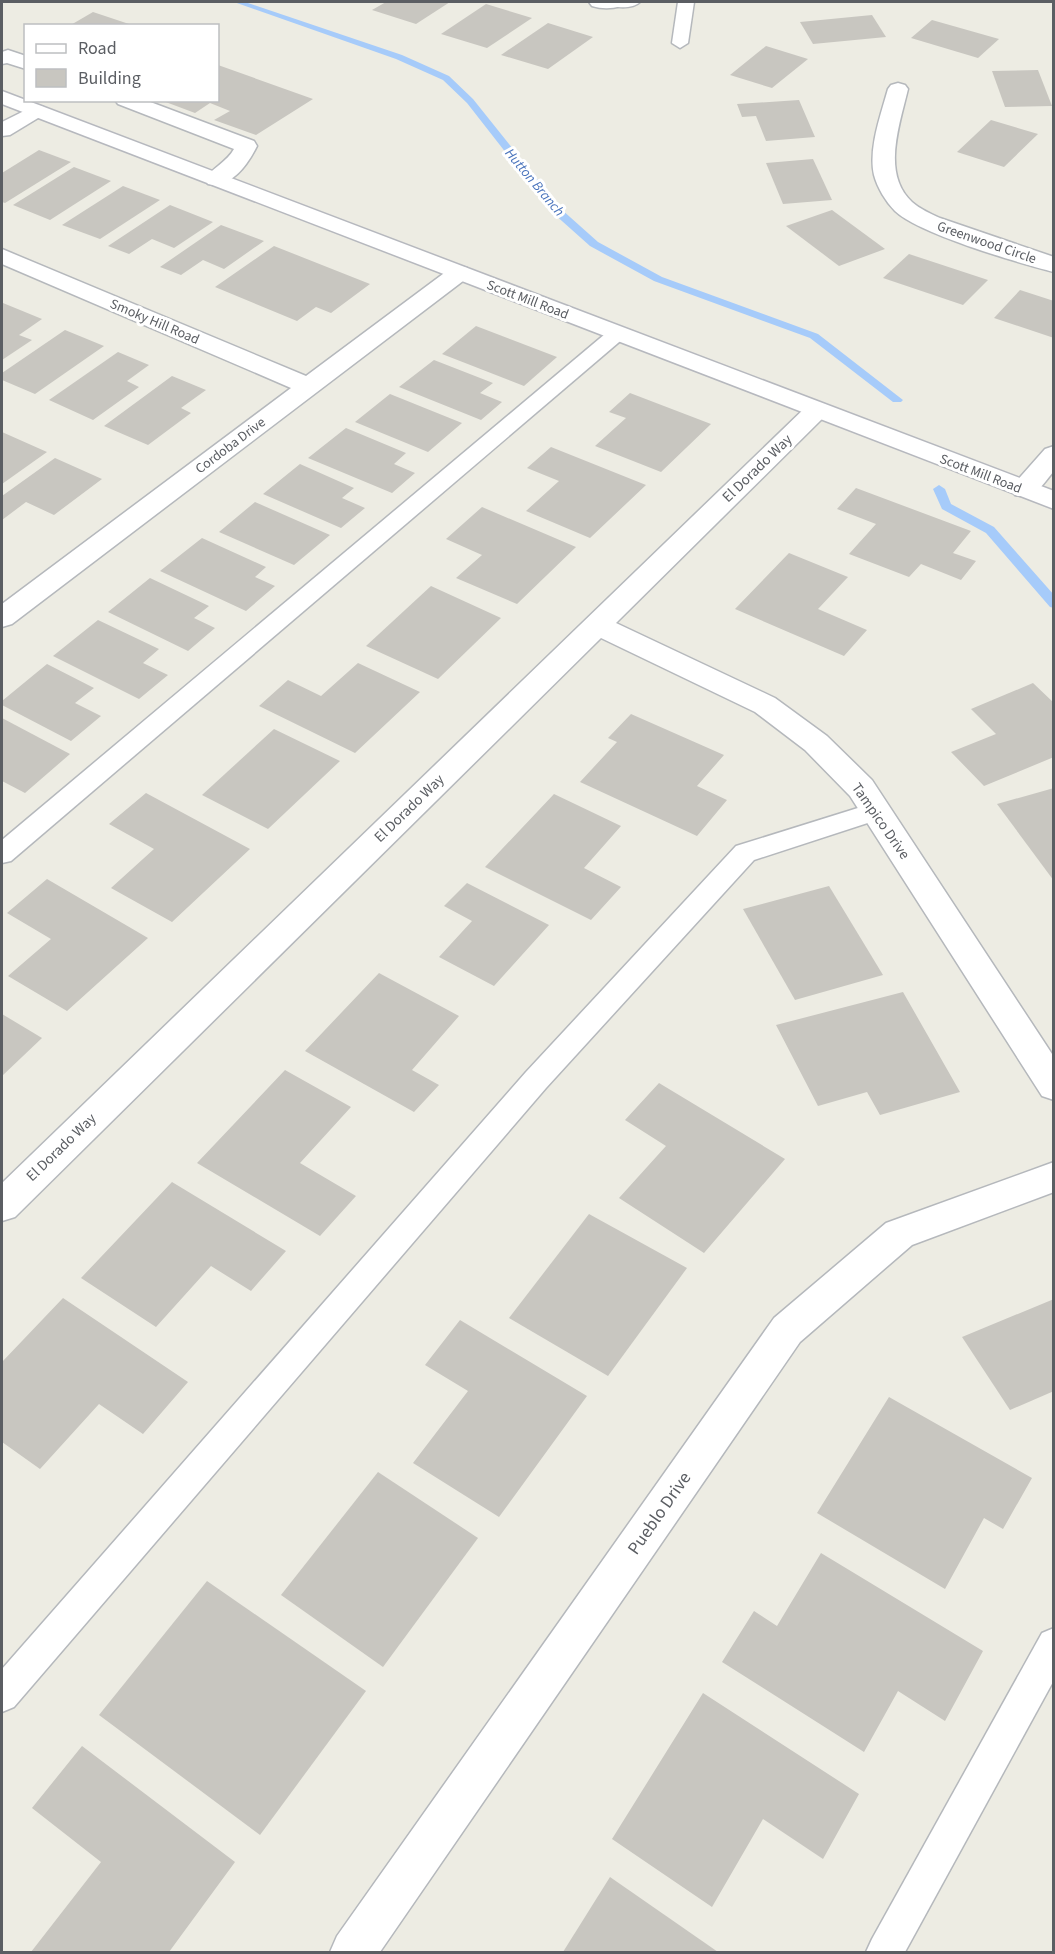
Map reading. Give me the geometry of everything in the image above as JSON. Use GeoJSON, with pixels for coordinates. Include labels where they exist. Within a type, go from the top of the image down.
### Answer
{"type":"FeatureCollection","features":[{"type":"Feature","properties":{"kind":"street"},"geometry":{"type":"LineString","coordinates":[[599,2],[614,2]]}},
{"type":"Feature","properties":{"kind":"street"},"geometry":{"type":"LineString","coordinates":[[2,58],[8,56],[24,62]]}},
{"type":"Feature","properties":{"kind":"street","name":"Greenwood Circle"},"geometry":{"type":"LineString","coordinates":[[898,89],[889,124],[884,174],[904,207],[933,224],[1053,265]]}},
{"type":"Feature","properties":{"kind":"street","name":"Scott Mill Road"},"geometry":{"type":"LineString","coordinates":[[2,97],[1053,501]]}},
{"type":"Feature","properties":{"kind":"street"},"geometry":{"type":"LineString","coordinates":[[130,102],[246,147],[238,162],[216,179]]}},
{"type":"Feature","properties":{"kind":"street"},"geometry":{"type":"LineString","coordinates":[[2,130],[36,111]]}},
{"type":"Feature","properties":{"kind":"street","name":"Smoky Hill Road"},"geometry":{"type":"LineString","coordinates":[[2,256],[308,386]]}},
{"type":"Feature","properties":{"kind":"street","name":"Cordoba Drive"},"geometry":{"type":"LineString","coordinates":[[7,607],[459,273]]}},
{"type":"Feature","properties":{"kind":"street","name":"El Dorado Way"},"geometry":{"type":"LineString","coordinates":[[2,1206],[817,410]]}},
{"type":"Feature","properties":{"kind":"street"},"geometry":{"type":"LineString","coordinates":[[1024,489],[1053,454]]}},
{"type":"Feature","properties":{"kind":"street","name":"Tampico Drive"},"geometry":{"type":"LineString","coordinates":[[597,625],[765,705],[816,743],[861,788],[1053,1086]]}},
{"type":"Feature","properties":{"kind":"street","name":"Pueblo Drive"},"geometry":{"type":"LineString","coordinates":[[353,1953],[787,1330],[899,1234],[1053,1177]]}},
{"type":"Feature","properties":{"kind":"lane"},"geometry":{"type":"LineString","coordinates":[[614,2],[632,2]]}},
{"type":"Feature","properties":{"kind":"lane"},"geometry":{"type":"LineString","coordinates":[[680,43],[686,2]]}},
{"type":"Feature","properties":{"kind":"lane"},"geometry":{"type":"LineString","coordinates":[[2,854],[618,333]]}},
{"type":"Feature","properties":{"kind":"lane"},"geometry":{"type":"LineString","coordinates":[[2,1695],[536,1080],[745,853],[877,811]]}},
{"type":"Feature","properties":{"kind":"lane"},"geometry":{"type":"LineString","coordinates":[[885,1953],[1053,1645]]}},
{"type":"Feature","properties":{"kind":"building"},"geometry":{"type":"Polygon","coordinates":[[[386,2],[450,2],[416,24],[372,10],[386,2]]]}},
{"type":"Feature","properties":{"kind":"building"},"geometry":{"type":"Polygon","coordinates":[[[486,4],[532,18],[487,48],[441,34],[486,4]]]}},
{"type":"Feature","properties":{"kind":"building"},"geometry":{"type":"Polygon","coordinates":[[[93,12],[129,24],[72,24],[93,12]]]}},
{"type":"Feature","properties":{"kind":"building"},"geometry":{"type":"Polygon","coordinates":[[[872,15],[886,37],[813,44],[800,22],[872,15]]]}},
{"type":"Feature","properties":{"kind":"building"},"geometry":{"type":"Polygon","coordinates":[[[932,20],[999,39],[978,58],[911,38],[932,20]]]}},
{"type":"Feature","properties":{"kind":"building"},"geometry":{"type":"Polygon","coordinates":[[[548,23],[593,37],[548,69],[501,55],[548,23]]]}},
{"type":"Feature","properties":{"kind":"building"},"geometry":{"type":"Polygon","coordinates":[[[766,46],[808,59],[772,88],[730,75],[766,46]]]}},
{"type":"Feature","properties":{"kind":"building"},"geometry":{"type":"Polygon","coordinates":[[[219,65],[313,99],[256,135],[214,120],[230,111],[210,103],[195,113],[166,102],[219,102],[219,65]]]}},
{"type":"Feature","properties":{"kind":"building"},"geometry":{"type":"Polygon","coordinates":[[[1038,70],[1052,106],[1005,107],[992,71],[1038,70]]]}},
{"type":"Feature","properties":{"kind":"building"},"geometry":{"type":"Polygon","coordinates":[[[799,100],[815,137],[766,141],[756,116],[742,117],[737,104],[799,100]]]}},
{"type":"Feature","properties":{"kind":"building"},"geometry":{"type":"Polygon","coordinates":[[[991,120],[1038,134],[1004,167],[957,152],[991,120]]]}},
{"type":"Feature","properties":{"kind":"building"},"geometry":{"type":"Polygon","coordinates":[[[39,150],[71,162],[5,203],[2,202],[2,173],[39,150]]]}},
{"type":"Feature","properties":{"kind":"building"},"geometry":{"type":"Polygon","coordinates":[[[813,159],[832,200],[783,204],[766,163],[813,159]]]}},
{"type":"Feature","properties":{"kind":"building"},"geometry":{"type":"Polygon","coordinates":[[[74,167],[111,181],[50,220],[13,205],[74,167]]]}},
{"type":"Feature","properties":{"kind":"building"},"geometry":{"type":"Polygon","coordinates":[[[123,186],[160,200],[100,239],[62,225],[123,186]]]}},
{"type":"Feature","properties":{"kind":"building"},"geometry":{"type":"Polygon","coordinates":[[[170,205],[213,222],[174,248],[152,239],[129,254],[108,246],[170,205]]]}},
{"type":"Feature","properties":{"kind":"building"},"geometry":{"type":"Polygon","coordinates":[[[832,210],[885,249],[839,266],[786,226],[832,210]]]}},
{"type":"Feature","properties":{"kind":"building"},"geometry":{"type":"Polygon","coordinates":[[[221,225],[264,241],[224,269],[203,260],[181,275],[160,267],[221,225]]]}},
{"type":"Feature","properties":{"kind":"building"},"geometry":{"type":"Polygon","coordinates":[[[274,246],[370,284],[331,313],[316,307],[297,321],[215,287],[274,246]]]}},
{"type":"Feature","properties":{"kind":"building"},"geometry":{"type":"Polygon","coordinates":[[[909,254],[988,280],[963,305],[883,278],[909,254]]]}},
{"type":"Feature","properties":{"kind":"building"},"geometry":{"type":"Polygon","coordinates":[[[1020,290],[1054,301],[1054,338],[994,318],[1020,290]]]}},
{"type":"Feature","properties":{"kind":"building"},"geometry":{"type":"Polygon","coordinates":[[[3,303],[42,319],[19,335],[32,340],[2,360],[3,303]]]}},
{"type":"Feature","properties":{"kind":"building"},"geometry":{"type":"Polygon","coordinates":[[[476,326],[557,357],[524,386],[442,354],[476,326]]]}},
{"type":"Feature","properties":{"kind":"building"},"geometry":{"type":"Polygon","coordinates":[[[65,330],[104,346],[35,394],[2,380],[2,373],[65,330]]]}},
{"type":"Feature","properties":{"kind":"building"},"geometry":{"type":"Polygon","coordinates":[[[118,352],[149,365],[127,381],[139,387],[93,420],[49,400],[118,352]]]}},
{"type":"Feature","properties":{"kind":"building"},"geometry":{"type":"Polygon","coordinates":[[[434,360],[493,383],[480,393],[502,402],[481,420],[399,387],[434,360]]]}},
{"type":"Feature","properties":{"kind":"building"},"geometry":{"type":"Polygon","coordinates":[[[172,376],[206,390],[181,408],[191,413],[148,445],[104,426],[172,376]]]}},
{"type":"Feature","properties":{"kind":"building"},"geometry":{"type":"Polygon","coordinates":[[[630,393],[711,424],[661,472],[595,446],[626,418],[609,412],[630,393]]]}},
{"type":"Feature","properties":{"kind":"building"},"geometry":{"type":"Polygon","coordinates":[[[390,394],[462,423],[428,452],[355,422],[390,394]]]}},
{"type":"Feature","properties":{"kind":"building"},"geometry":{"type":"Polygon","coordinates":[[[346,428],[406,453],[394,464],[415,473],[392,493],[308,458],[346,428]]]}},
{"type":"Feature","properties":{"kind":"building"},"geometry":{"type":"Polygon","coordinates":[[[2,432],[47,452],[2,484],[2,432]]]}},
{"type":"Feature","properties":{"kind":"building"},"geometry":{"type":"Polygon","coordinates":[[[551,447],[646,485],[590,538],[526,511],[559,481],[527,468],[551,447]]]}},
{"type":"Feature","properties":{"kind":"building"},"geometry":{"type":"Polygon","coordinates":[[[55,458],[102,479],[54,515],[26,502],[2,520],[2,496],[55,458]]]}},
{"type":"Feature","properties":{"kind":"building"},"geometry":{"type":"Polygon","coordinates":[[[300,464],[354,488],[342,498],[365,508],[341,528],[263,494],[300,464]]]}},
{"type":"Feature","properties":{"kind":"building"},"geometry":{"type":"Polygon","coordinates":[[[856,488],[971,531],[953,553],[976,561],[961,580],[921,564],[909,577],[849,554],[876,524],[837,509],[856,488]]]}},
{"type":"Feature","properties":{"kind":"building"},"geometry":{"type":"Polygon","coordinates":[[[255,502],[330,535],[294,565],[219,532],[255,502]]]}},
{"type":"Feature","properties":{"kind":"building"},"geometry":{"type":"Polygon","coordinates":[[[482,507],[576,547],[517,604],[456,578],[482,555],[446,539],[482,507]]]}},
{"type":"Feature","properties":{"kind":"building"},"geometry":{"type":"Polygon","coordinates":[[[202,538],[266,567],[255,577],[275,586],[246,611],[160,571],[202,538]]]}},
{"type":"Feature","properties":{"kind":"building"},"geometry":{"type":"Polygon","coordinates":[[[789,553],[848,577],[818,609],[867,630],[844,656],[735,609],[789,553]]]}},
{"type":"Feature","properties":{"kind":"building"},"geometry":{"type":"Polygon","coordinates":[[[150,578],[209,606],[194,618],[215,628],[188,651],[108,612],[150,578]]]}},
{"type":"Feature","properties":{"kind":"building"},"geometry":{"type":"Polygon","coordinates":[[[431,586],[501,618],[438,679],[366,646],[431,586]]]}},
{"type":"Feature","properties":{"kind":"building"},"geometry":{"type":"Polygon","coordinates":[[[98,620],[159,649],[143,663],[168,675],[139,699],[53,656],[98,620]]]}},
{"type":"Feature","properties":{"kind":"building"},"geometry":{"type":"Polygon","coordinates":[[[358,663],[420,692],[355,753],[259,706],[288,680],[321,696],[358,663]]]}},
{"type":"Feature","properties":{"kind":"building"},"geometry":{"type":"Polygon","coordinates":[[[47,664],[94,688],[75,703],[101,716],[71,741],[2,705],[2,701],[47,664]]]}},
{"type":"Feature","properties":{"kind":"building"},"geometry":{"type":"Polygon","coordinates":[[[1033,683],[1054,703],[1054,757],[984,786],[951,752],[996,734],[971,709],[1033,683]]]}},
{"type":"Feature","properties":{"kind":"building"},"geometry":{"type":"Polygon","coordinates":[[[631,714],[724,755],[697,786],[727,800],[697,836],[580,782],[617,742],[608,738],[631,714]]]}},
{"type":"Feature","properties":{"kind":"building"},"geometry":{"type":"Polygon","coordinates":[[[2,718],[70,754],[25,793],[2,781],[2,718]]]}},
{"type":"Feature","properties":{"kind":"building"},"geometry":{"type":"Polygon","coordinates":[[[274,729],[340,761],[268,829],[202,795],[274,729]]]}},
{"type":"Feature","properties":{"kind":"building"},"geometry":{"type":"Polygon","coordinates":[[[1054,788],[1054,881],[997,804],[1054,788]]]}},
{"type":"Feature","properties":{"kind":"building"},"geometry":{"type":"Polygon","coordinates":[[[146,793],[250,849],[172,922],[111,888],[154,849],[109,824],[146,793]]]}},
{"type":"Feature","properties":{"kind":"building"},"geometry":{"type":"Polygon","coordinates":[[[554,794],[621,826],[584,868],[621,887],[591,920],[485,867],[554,794]]]}},
{"type":"Feature","properties":{"kind":"building"},"geometry":{"type":"Polygon","coordinates":[[[47,879],[148,938],[67,1011],[8,976],[51,939],[7,913],[47,879]]]}},
{"type":"Feature","properties":{"kind":"building"},"geometry":{"type":"Polygon","coordinates":[[[467,883],[549,925],[494,986],[439,957],[472,921],[444,906],[467,883]]]}},
{"type":"Feature","properties":{"kind":"building"},"geometry":{"type":"Polygon","coordinates":[[[829,886],[883,975],[795,1000],[743,909],[829,886]]]}},
{"type":"Feature","properties":{"kind":"building"},"geometry":{"type":"Polygon","coordinates":[[[379,973],[459,1016],[412,1070],[439,1085],[414,1112],[305,1051],[379,973]]]}},
{"type":"Feature","properties":{"kind":"building"},"geometry":{"type":"Polygon","coordinates":[[[903,992],[960,1092],[880,1115],[867,1092],[818,1106],[776,1025],[903,992]]]}},
{"type":"Feature","properties":{"kind":"building"},"geometry":{"type":"Polygon","coordinates":[[[2,1014],[42,1038],[2,1076],[2,1014]]]}},
{"type":"Feature","properties":{"kind":"building"},"geometry":{"type":"Polygon","coordinates":[[[285,1070],[351,1107],[300,1163],[356,1196],[320,1236],[197,1163],[285,1070]]]}},
{"type":"Feature","properties":{"kind":"building"},"geometry":{"type":"Polygon","coordinates":[[[659,1083],[785,1159],[704,1253],[619,1198],[666,1146],[625,1120],[659,1083]]]}},
{"type":"Feature","properties":{"kind":"building"},"geometry":{"type":"Polygon","coordinates":[[[172,1182],[286,1251],[251,1291],[211,1266],[156,1327],[81,1278],[172,1182]]]}},
{"type":"Feature","properties":{"kind":"building"},"geometry":{"type":"Polygon","coordinates":[[[589,1214],[687,1268],[608,1376],[509,1318],[589,1214]]]}},
{"type":"Feature","properties":{"kind":"building"},"geometry":{"type":"Polygon","coordinates":[[[63,1298],[188,1382],[143,1434],[99,1404],[40,1469],[2,1442],[2,1362],[63,1298]]]}},
{"type":"Feature","properties":{"kind":"building"},"geometry":{"type":"Polygon","coordinates":[[[1054,1299],[1054,1391],[1010,1410],[962,1337],[1054,1299]]]}},
{"type":"Feature","properties":{"kind":"building"},"geometry":{"type":"Polygon","coordinates":[[[460,1320],[587,1396],[499,1517],[413,1463],[468,1391],[425,1365],[460,1320]]]}},
{"type":"Feature","properties":{"kind":"building"},"geometry":{"type":"Polygon","coordinates":[[[889,1397],[1032,1478],[1003,1529],[984,1518],[945,1589],[817,1513],[889,1397]]]}},
{"type":"Feature","properties":{"kind":"building"},"geometry":{"type":"Polygon","coordinates":[[[378,1472],[478,1538],[383,1667],[281,1595],[378,1472]]]}},
{"type":"Feature","properties":{"kind":"building"},"geometry":{"type":"Polygon","coordinates":[[[821,1553],[983,1651],[945,1721],[898,1691],[864,1752],[722,1662],[754,1611],[777,1626],[821,1553]]]}},
{"type":"Feature","properties":{"kind":"building"},"geometry":{"type":"Polygon","coordinates":[[[207,1581],[366,1691],[260,1835],[99,1715],[207,1581]]]}},
{"type":"Feature","properties":{"kind":"building"},"geometry":{"type":"Polygon","coordinates":[[[703,1693],[859,1794],[823,1859],[763,1819],[712,1907],[612,1839],[703,1693]]]}},
{"type":"Feature","properties":{"kind":"building"},"geometry":{"type":"Polygon","coordinates":[[[82,1746],[235,1862],[169,1952],[31,1952],[101,1862],[32,1808],[82,1746]]]}},
{"type":"Feature","properties":{"kind":"building"},"geometry":{"type":"Polygon","coordinates":[[[610,1877],[718,1952],[563,1952],[610,1877]]]}},
{"type":"Feature","properties":{"kind":"waterway","name":"Hutton Branch"},"geometry":{"type":"LineString","coordinates":[[238,2],[399,57],[446,78],[470,101],[557,211],[594,244],[658,279],[814,336],[897,400]]}},
{"type":"Feature","properties":{"kind":"waterway","name":"Hutton Branch"},"geometry":{"type":"LineString","coordinates":[[939,489],[946,506],[990,530],[1054,604]]}}]}
